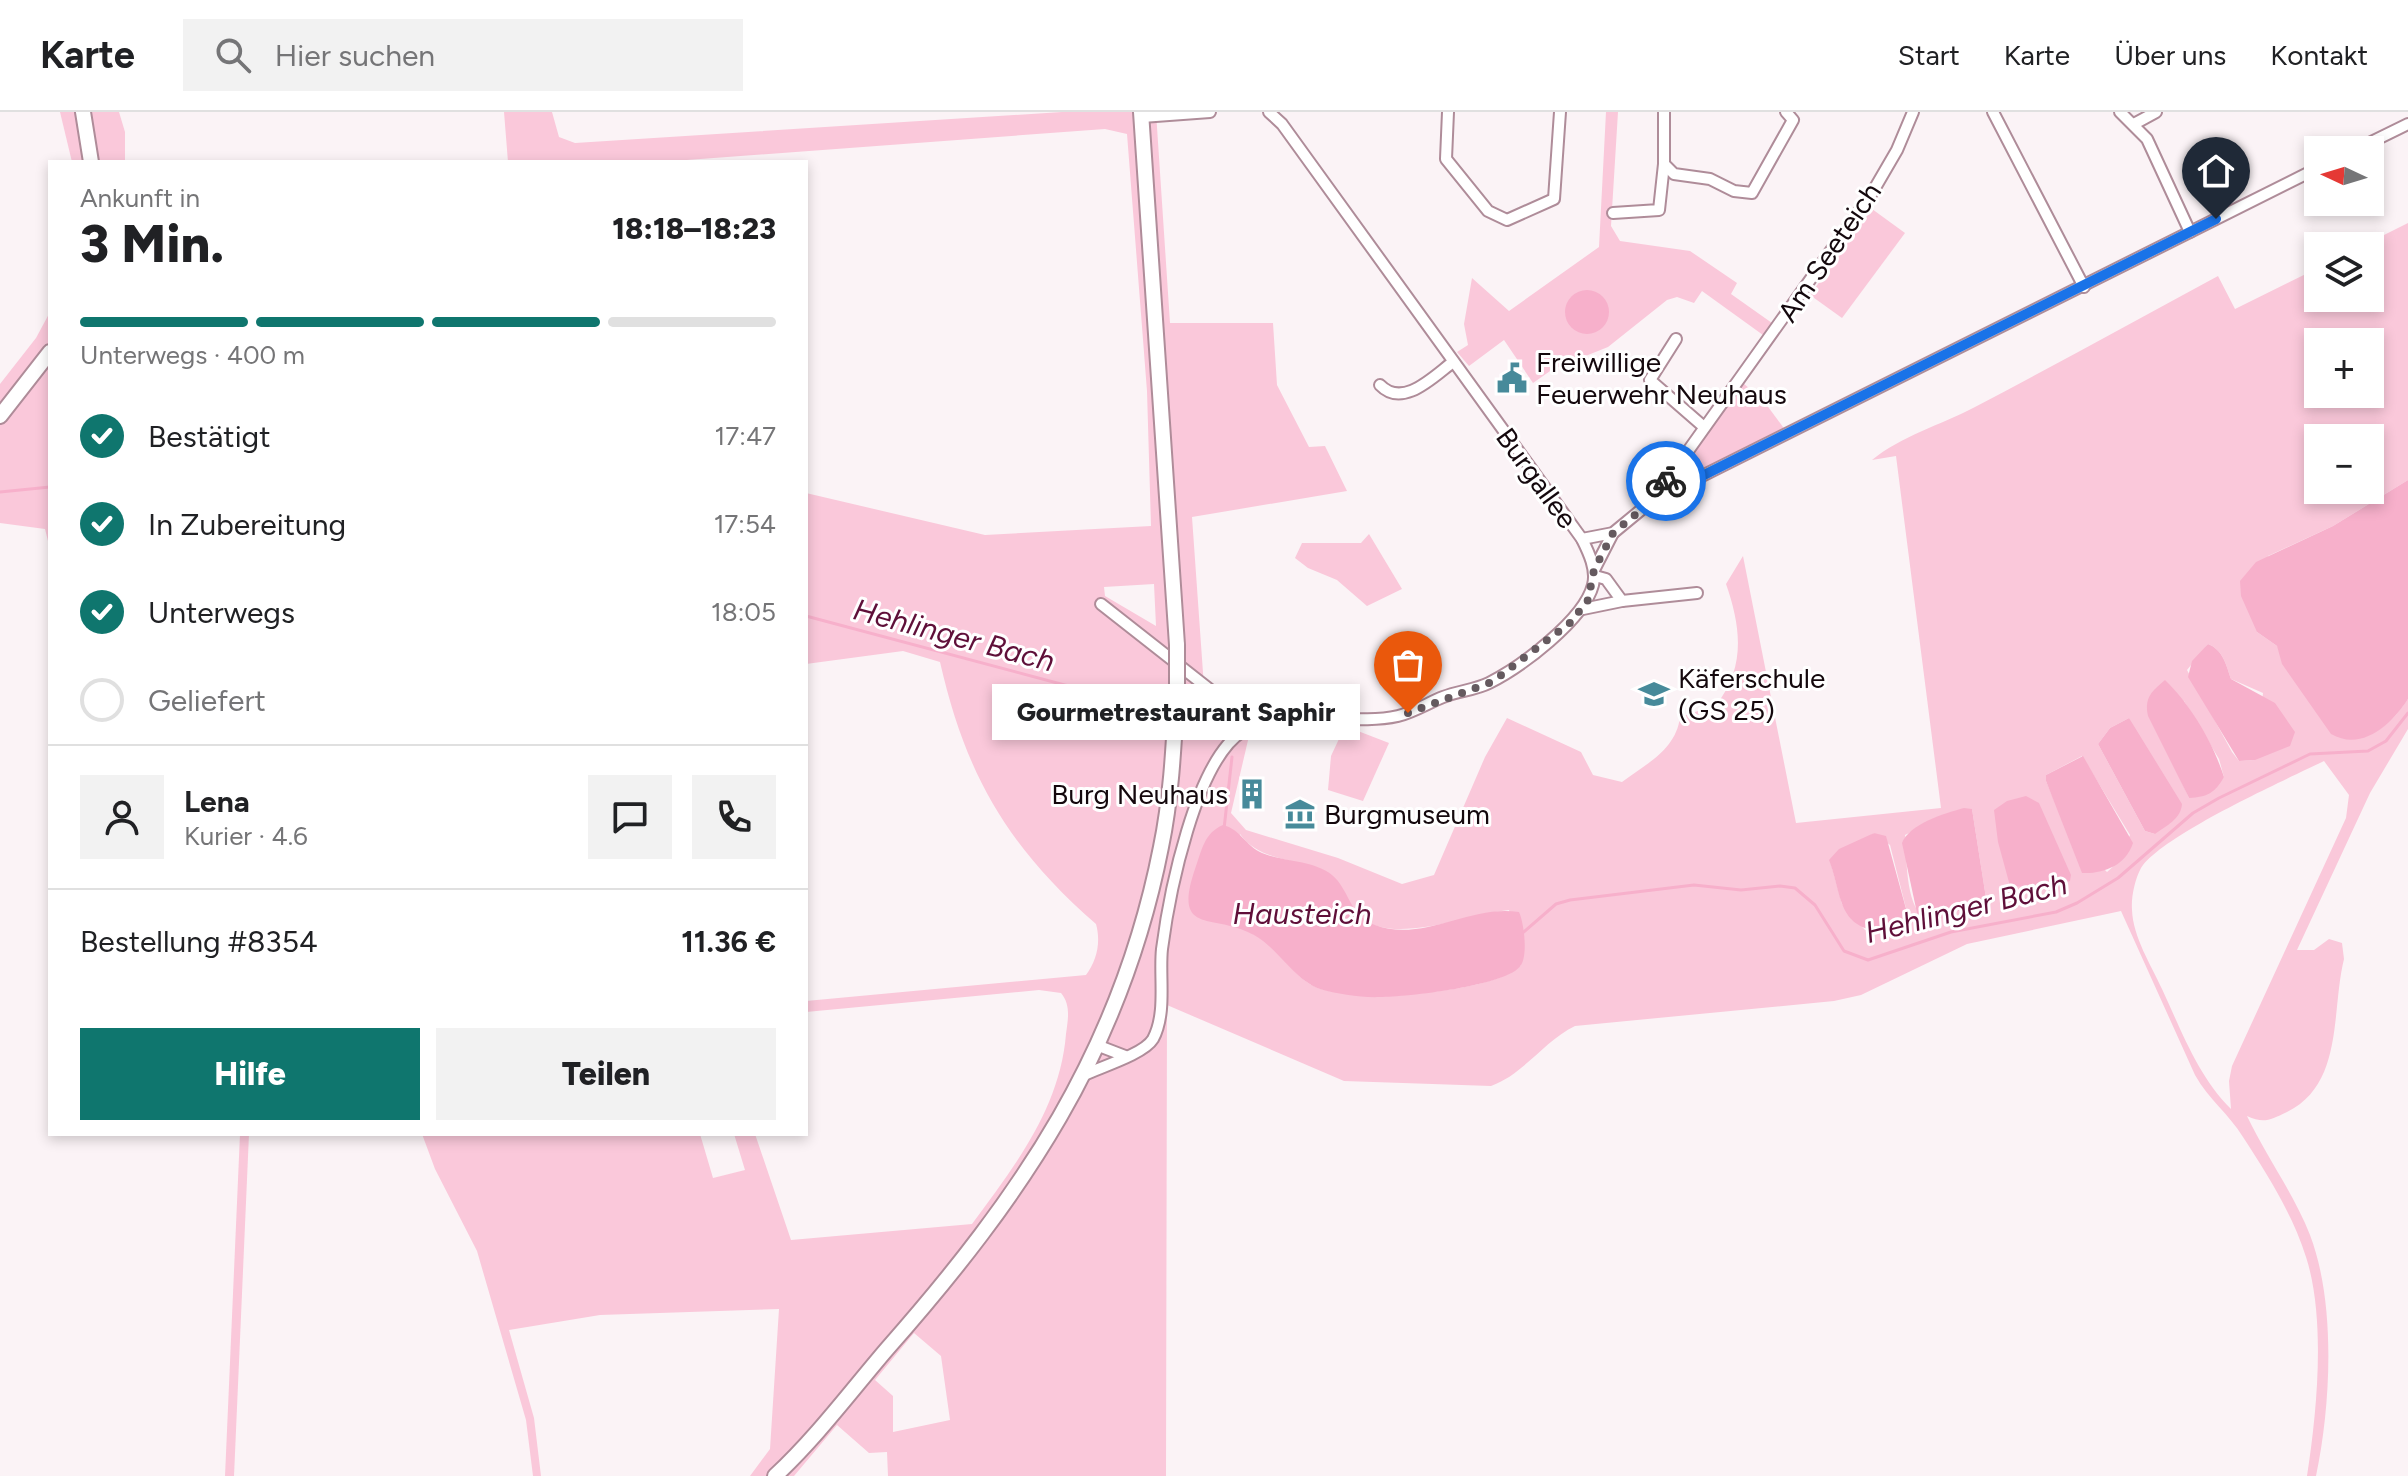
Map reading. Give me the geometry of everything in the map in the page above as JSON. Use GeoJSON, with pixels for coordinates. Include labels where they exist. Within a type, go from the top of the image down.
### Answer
{"type":"FeatureCollection","features":[{"type":"Feature","properties":{"kind":"street"},"geometry":{"type":"LineString","coordinates":[[83,112],[91,160]]}},
{"type":"Feature","properties":{"kind":"street"},"geometry":{"type":"LineString","coordinates":[[776,1476],[984,1234],[1026,1176],[1099,1046],[1131,960],[1162,846],[1172,773],[1177,685],[1177,645],[1142,114],[1210,112]]}},
{"type":"Feature","properties":{"kind":"street"},"geometry":{"type":"LineString","coordinates":[[1448,112],[1446,159],[1488,211],[1507,220],[1554,199],[1560,112]]}},
{"type":"Feature","properties":{"kind":"street"},"geometry":{"type":"LineString","coordinates":[[1613,213],[1659,210],[1664,164],[1664,112]]}},
{"type":"Feature","properties":{"kind":"street"},"geometry":{"type":"LineString","coordinates":[[1664,164],[1674,174],[1710,179],[1734,191],[1752,193],[1793,120],[1786,112]]}},
{"type":"Feature","properties":{"kind":"street","name":"Am Seeteich"},"geometry":{"type":"LineString","coordinates":[[1594,573],[1613,533],[1647,505],[1668,479],[1872,193],[1897,150],[1913,112]]}},
{"type":"Feature","properties":{"kind":"street"},"geometry":{"type":"LineString","coordinates":[[1993,112],[2084,287]]}},
{"type":"Feature","properties":{"kind":"street"},"geometry":{"type":"LineString","coordinates":[[2120,112],[2134,124],[2160,163],[2190,232]]}},
{"type":"Feature","properties":{"kind":"street"},"geometry":{"type":"LineString","coordinates":[[2134,124],[2156,112]]}},
{"type":"Feature","properties":{"kind":"street","name":"Burgallee"},"geometry":{"type":"LineString","coordinates":[[1272,113],[1582,539],[1594,573]]}},
{"type":"Feature","properties":{"kind":"street"},"geometry":{"type":"LineString","coordinates":[[2384,136],[2408,124]]}},
{"type":"Feature","properties":{"kind":"street"},"geometry":{"type":"LineString","coordinates":[[1668,479],[1692,481],[2304,175]]}},
{"type":"Feature","properties":{"kind":"street"},"geometry":{"type":"LineString","coordinates":[[1676,339],[1650,380],[1704,427]]}},
{"type":"Feature","properties":{"kind":"street"},"geometry":{"type":"LineString","coordinates":[[0,416],[48,355]]}},
{"type":"Feature","properties":{"kind":"street"},"geometry":{"type":"LineString","coordinates":[[1380,385],[1389,393],[1403,394],[1453,362]]}},
{"type":"Feature","properties":{"kind":"street","name":"Am Seeteich"},"geometry":{"type":"LineString","coordinates":[[1582,539],[1613,533]]}},
{"type":"Feature","properties":{"kind":"street"},"geometry":{"type":"LineString","coordinates":[[1583,609],[1594,573],[1606,579],[1622,601]]}},
{"type":"Feature","properties":{"kind":"street"},"geometry":{"type":"LineString","coordinates":[[1084,1075],[1145,1047],[1155,1031],[1166,928],[1201,789],[1227,745],[1255,725],[1345,716],[1397,716],[1479,688],[1509,671],[1583,609],[1622,601],[1697,593]]}},
{"type":"Feature","properties":{"kind":"street"},"geometry":{"type":"LineString","coordinates":[[1101,604],[1255,725]]}},
{"type":"Feature","properties":{"kind":"street"},"geometry":{"type":"LineString","coordinates":[[1099,1046],[1125,1056]]}},
{"type":"Feature","properties":{"kind":"shaded area"},"geometry":{"type":"Polygon","coordinates":[[[60,112],[119,112],[125,132],[125,160],[72,160],[60,112]]]}},
{"type":"Feature","properties":{"kind":"shaded area"},"geometry":{"type":"Polygon","coordinates":[[[504,112],[552,112],[559,137],[575,143],[1062,112],[1156,112],[1170,323],[1273,323],[1277,385],[1309,447],[1325,446],[1347,491],[1192,517],[1205,701],[1249,736],[1231,813],[1246,830],[1338,858],[1402,884],[1434,875],[1485,757],[1507,718],[1581,752],[1593,775],[1622,782],[1666,747],[1673,739],[1680,717],[1716,705],[1726,691],[1736,661],[1737,631],[1726,584],[1743,556],[1796,823],[1941,808],[1896,456],[1872,460],[1908,437],[1975,407],[2218,276],[2235,309],[2304,275],[2304,312],[2384,312],[2384,235],[2408,223],[2408,480],[2384,495],[2384,424],[2304,424],[2304,504],[2369,504],[2333,526],[2268,556],[2257,632],[2277,646],[2348,739],[2383,727],[2408,699],[2408,729],[2370,793],[2297,950],[2314,950],[2329,939],[2342,943],[2344,959],[2327,1065],[2318,1084],[2305,1100],[2287,1112],[2267,1120],[2247,1116],[2310,1235],[2324,1291],[2328,1386],[2316,1476],[2307,1476],[2314,1424],[2318,1337],[2312,1282],[2301,1241],[2261,1165],[2195,1075],[2121,911],[1967,944],[1861,995],[1834,1001],[1575,1026],[1553,1040],[1514,1074],[1491,1086],[1344,1081],[1167,1005],[1166,1476],[888,1476],[887,1452],[869,1453],[837,1425],[794,1476],[750,1476],[770,1449],[779,1309],[600,1315],[509,1330],[534,1418],[541,1476],[533,1476],[526,1420],[477,1251],[435,1169],[423,1136],[701,1136],[713,1178],[745,1170],[735,1136],[756,1136],[791,1240],[972,1224],[1019,1158],[1045,1111],[1062,1061],[1068,1018],[1068,1007],[1061,993],[1039,990],[808,1012],[808,1001],[1086,975],[1095,957],[1098,937],[1096,924],[1038,867],[995,807],[963,740],[940,662],[903,651],[808,664],[808,493],[985,535],[1151,526],[1147,391],[1127,134],[1105,129],[687,160],[508,160],[504,112]],[[1154,584],[1104,587],[1105,596],[1156,626],[1154,584]],[[2208,644],[2187,670],[2232,752],[2239,761],[2255,760],[2263,693],[2231,679],[2221,654],[2208,644]],[[2184,701],[2171,759],[2189,798],[2224,777],[2219,759],[2184,701]],[[2129,718],[2110,728],[2098,744],[2145,831],[2155,834],[2129,718]],[[2082,756],[2046,775],[2068,833],[2107,872],[2117,863],[2130,835],[2082,756]],[[2324,761],[2173,840],[2153,855],[2139,872],[2132,910],[2139,941],[2200,1068],[2231,1109],[2229,1081],[2232,1066],[2346,818],[2349,795],[2324,761]],[[1972,809],[1936,819],[1905,835],[1910,891],[1913,902],[1924,918],[1975,908],[1986,898],[1972,809]],[[1874,833],[1830,860],[1842,904],[1865,930],[1887,931],[1908,916],[1890,845],[1874,833]],[[1240,834],[1230,923],[1259,937],[1296,973],[1318,988],[1362,994],[1424,993],[1483,983],[1506,975],[1521,965],[1509,910],[1411,929],[1374,925],[1354,912],[1329,874],[1267,854],[1248,843],[1240,834]],[[914,1333],[875,1380],[893,1396],[893,1432],[950,1420],[941,1356],[914,1333]]]}},
{"type":"Feature","properties":{"kind":"shaded area"},"geometry":{"type":"Polygon","coordinates":[[[1606,112],[1618,112],[1611,226],[1620,241],[1690,251],[1737,283],[1731,294],[1772,323],[1763,335],[1702,291],[1694,303],[1677,297],[1667,300],[1608,347],[1553,369],[1533,383],[1504,340],[1469,366],[1457,352],[1468,345],[1464,324],[1472,278],[1509,311],[1599,247],[1606,112]]]}},
{"type":"Feature","properties":{"kind":"shaded area"},"geometry":{"type":"Polygon","coordinates":[[[1872,209],[1905,233],[1842,318],[1810,295],[1872,209]]]}},
{"type":"Feature","properties":{"kind":"shaded area"},"geometry":{"type":"Polygon","coordinates":[[[48,316],[48,541],[45,529],[0,523],[0,384],[36,338],[48,316]]]}},
{"type":"Feature","properties":{"kind":"shaded area"},"geometry":{"type":"Polygon","coordinates":[[[1743,383],[1763,400],[1786,431],[1687,478],[1678,473],[1743,383]]]}},
{"type":"Feature","properties":{"kind":"shaded area"},"geometry":{"type":"Polygon","coordinates":[[[1369,534],[1402,589],[1367,606],[1337,580],[1308,568],[1295,558],[1302,543],[1361,543],[1369,534]]]}},
{"type":"Feature","properties":{"kind":"shaded area"},"geometry":{"type":"Polygon","coordinates":[[[1345,726],[1389,743],[1363,801],[1328,790],[1331,756],[1345,726]]]}},
{"type":"Feature","properties":{"kind":"shaded area"},"geometry":{"type":"Polygon","coordinates":[[[240,1136],[249,1136],[234,1476],[225,1476],[240,1136]]]}},
{"type":"Feature","properties":{"kind":"water"},"geometry":{"type":"Polygon","coordinates":[[[1587,290],[1603,296],[1609,312],[1603,328],[1587,334],[1571,328],[1565,312],[1571,296],[1587,290]]]}},
{"type":"Feature","properties":{"kind":"water"},"geometry":{"type":"Polygon","coordinates":[[[2408,480],[2408,699],[2394,718],[2375,733],[2354,740],[2343,739],[2331,734],[2282,664],[2277,646],[2257,632],[2241,596],[2240,581],[2256,562],[2333,526],[2369,504],[2384,504],[2384,495],[2408,480]]]}},
{"type":"Feature","properties":{"kind":"water"},"geometry":{"type":"Polygon","coordinates":[[[2208,644],[2221,654],[2231,679],[2275,703],[2295,732],[2290,746],[2255,760],[2239,761],[2188,677],[2192,661],[2208,644]]]}},
{"type":"Feature","properties":{"kind":"water"},"geometry":{"type":"Polygon","coordinates":[[[2165,680],[2200,725],[2224,777],[2206,795],[2189,798],[2148,716],[2150,696],[2165,680]]]}},
{"type":"Feature","properties":{"kind":"water"},"geometry":{"type":"Polygon","coordinates":[[[2129,718],[2182,804],[2176,818],[2155,834],[2145,831],[2098,744],[2110,728],[2129,718]]]}},
{"type":"Feature","properties":{"kind":"water"},"geometry":{"type":"Polygon","coordinates":[[[2083,756],[2133,843],[2125,857],[2113,867],[2090,873],[2082,873],[2046,781],[2046,775],[2083,756]]]}},
{"type":"Feature","properties":{"kind":"water"},"geometry":{"type":"Polygon","coordinates":[[[2026,796],[2039,803],[2071,875],[2070,881],[2051,888],[2010,886],[1998,842],[1994,810],[2007,801],[2026,796]]]}},
{"type":"Feature","properties":{"kind":"water"},"geometry":{"type":"Polygon","coordinates":[[[1964,808],[1972,809],[1986,898],[1975,908],[1924,918],[1917,913],[1902,843],[1920,825],[1964,808]]]}},
{"type":"Feature","properties":{"kind":"water","name":"Hausteich"},"geometry":{"type":"Polygon","coordinates":[[[1223,825],[1262,853],[1316,866],[1332,875],[1360,916],[1375,925],[1411,929],[1483,913],[1519,912],[1524,938],[1521,965],[1497,979],[1432,992],[1373,997],[1320,989],[1302,978],[1254,935],[1193,914],[1189,905],[1189,890],[1195,869],[1208,837],[1223,825]]]}},
{"type":"Feature","properties":{"kind":"water"},"geometry":{"type":"Polygon","coordinates":[[[1874,833],[1886,836],[1908,916],[1896,927],[1885,931],[1867,928],[1849,916],[1843,907],[1829,860],[1839,849],[1874,833]]]}},
{"type":"Feature","properties":{"kind":"waterway","name":"Hehlinger Bach"},"geometry":{"type":"LineString","coordinates":[[0,492],[48,487]]}},
{"type":"Feature","properties":{"kind":"waterway","name":"Hehlinger Bach"},"geometry":{"type":"LineString","coordinates":[[808,617],[1076,688],[1136,710]]}},
{"type":"Feature","properties":{"kind":"waterway","name":"Hehlinger Bach"},"geometry":{"type":"LineString","coordinates":[[1519,936],[1556,904],[1570,900],[1694,885],[1741,890],[1780,886],[1795,888],[1815,905],[1844,951],[1868,960],[1951,932],[2056,912],[2077,903],[2118,878],[2193,813],[2219,798],[2310,754],[2368,751],[2386,741],[2408,713]]}},
{"type":"Feature","properties":{"kind":"waterway","name":"Hehlinger Bach"},"geometry":{"type":"LineString","coordinates":[[1224,829],[1232,757]]}},
{"type":"Feature","properties":{"kind":"way so far"},"geometry":{"type":"LineString","coordinates":[[1408,713],[1441,698],[1492,682],[1571,622],[1588,600],[1594,570],[1613,533],[1647,505],[1666,481]]}},
{"type":"Feature","properties":{"kind":"place","name":"Freiwillige Feuerwehr Neuhaus"},"geometry":{"type":"Point","coordinates":[1512,378]}},
{"type":"Feature","properties":{"kind":"place","name":"Käferschule (GS 25)"},"geometry":{"type":"Point","coordinates":[1654,694]}},
{"type":"Feature","properties":{"kind":"place","name":"Gourmetrestaurant Saphir"},"geometry":{"type":"Point","coordinates":[1408,713]}},
{"type":"Feature","properties":{"kind":"place","name":"Burg Neuhaus"},"geometry":{"type":"Point","coordinates":[1252,794]}},
{"type":"Feature","properties":{"kind":"place","name":"Burgmuseum"},"geometry":{"type":"Point","coordinates":[1300,814]}},
{"type":"Feature","properties":{"kind":"route"},"geometry":{"type":"LineString","coordinates":[[1666,481],[1692,481],[2216,219]]}}]}
